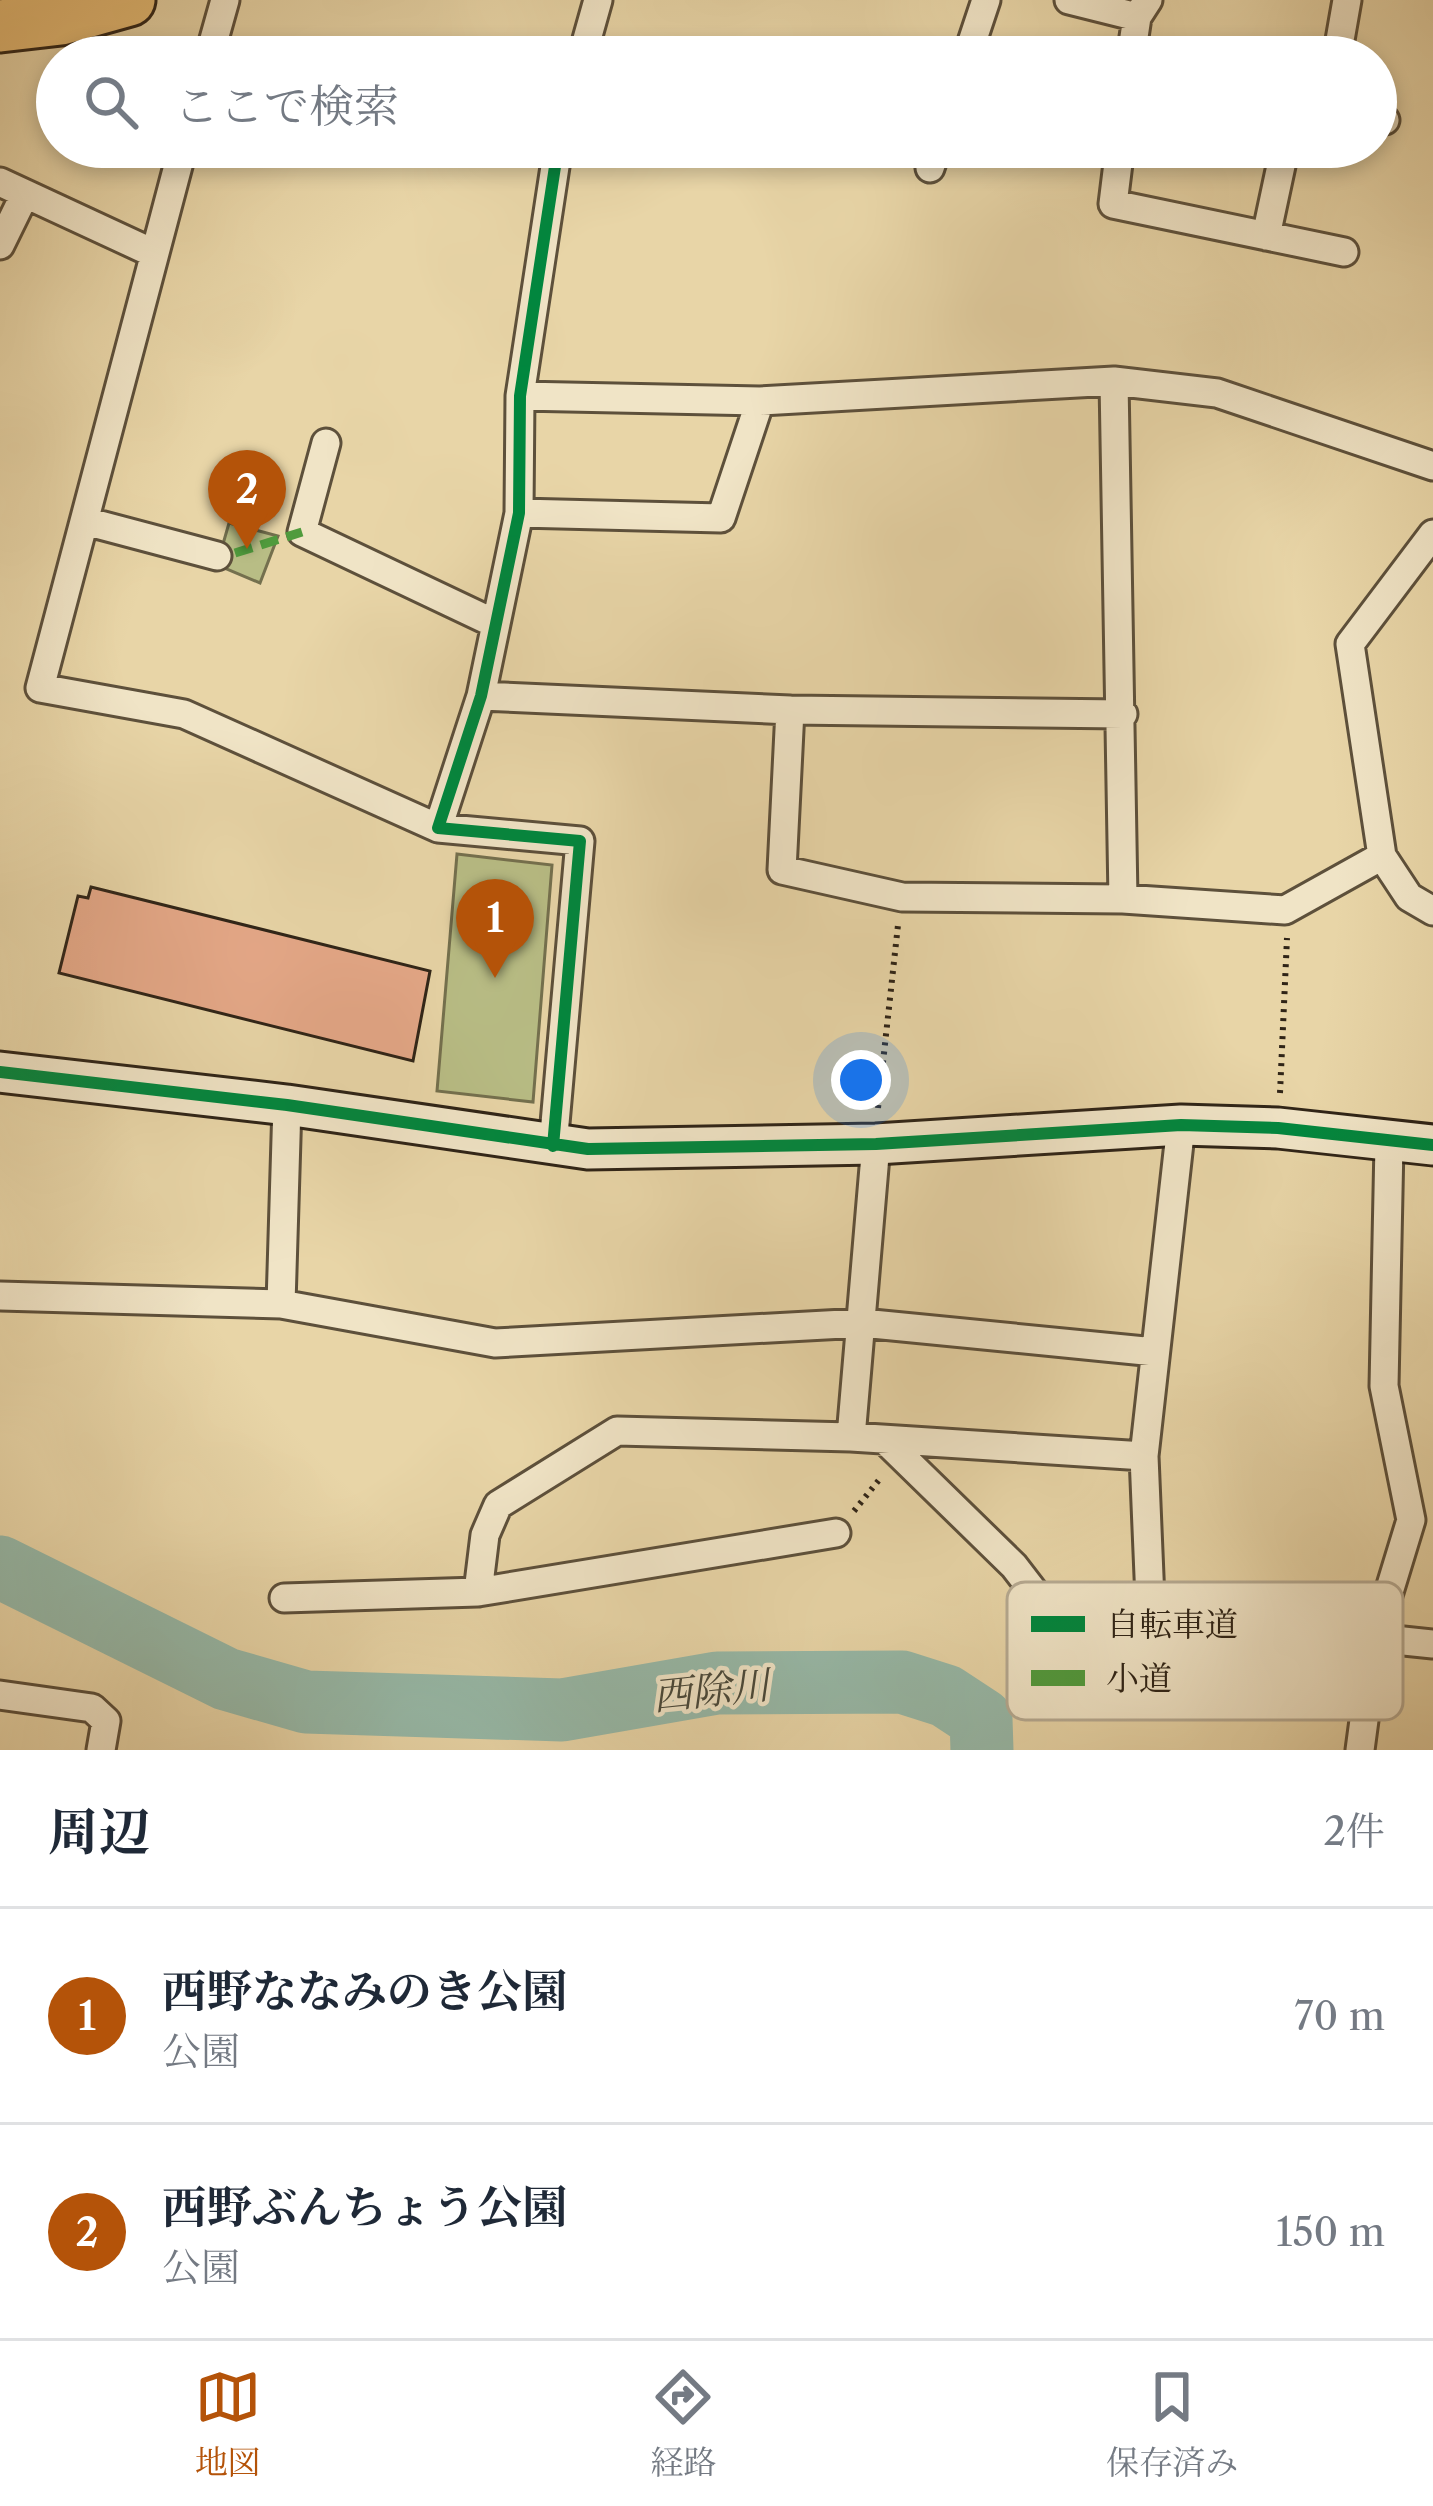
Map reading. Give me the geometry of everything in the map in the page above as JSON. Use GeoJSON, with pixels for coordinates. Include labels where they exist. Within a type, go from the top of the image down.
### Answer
{"type":"FeatureCollection","features":[{"type":"Feature","properties":{"kind":"highway"},"geometry":{"type":"LineString","coordinates":[[0,26],[61,20],[129,0]]}},
{"type":"Feature","properties":{"kind":"street"},"geometry":{"type":"LineString","coordinates":[[215,36],[225,0]]}},
{"type":"Feature","properties":{"kind":"street"},"geometry":{"type":"LineString","coordinates":[[587,36],[598,0]]}},
{"type":"Feature","properties":{"kind":"street"},"geometry":{"type":"LineString","coordinates":[[974,36],[986,0]]}},
{"type":"Feature","properties":{"kind":"street"},"geometry":{"type":"LineString","coordinates":[[1069,0],[1142,9]]}},
{"type":"Feature","properties":{"kind":"street"},"geometry":{"type":"LineString","coordinates":[[1341,36],[1347,0]]}},
{"type":"Feature","properties":{"kind":"street"},"geometry":{"type":"LineString","coordinates":[[177,168],[40,688],[184,714],[437,829],[580,841],[553,1147]]}},
{"type":"Feature","properties":{"kind":"street"},"geometry":{"type":"LineString","coordinates":[[437,829],[481,696],[519,513],[520,395],[555,168]]}},
{"type":"Feature","properties":{"kind":"street"},"geometry":{"type":"LineString","coordinates":[[1117,168],[1113,204],[1344,253]]}},
{"type":"Feature","properties":{"kind":"street"},"geometry":{"type":"LineString","coordinates":[[1267,236],[1281,168]]}},
{"type":"Feature","properties":{"kind":"street"},"geometry":{"type":"LineString","coordinates":[[0,245],[13,188],[153,253]]}},
{"type":"Feature","properties":{"kind":"street"},"geometry":{"type":"LineString","coordinates":[[520,395],[760,401],[1114,381],[1216,393],[1433,466]]}},
{"type":"Feature","properties":{"kind":"street"},"geometry":{"type":"LineString","coordinates":[[1114,381],[1123,899]]}},
{"type":"Feature","properties":{"kind":"street"},"geometry":{"type":"LineString","coordinates":[[519,513],[721,518],[760,401]]}},
{"type":"Feature","properties":{"kind":"street"},"geometry":{"type":"LineString","coordinates":[[326,443],[302,532],[496,624]]}},
{"type":"Feature","properties":{"kind":"street"},"geometry":{"type":"LineString","coordinates":[[85,521],[217,556]]}},
{"type":"Feature","properties":{"kind":"street"},"geometry":{"type":"LineString","coordinates":[[1433,534],[1423,571],[1350,644],[1382,856],[1409,897],[1433,910]]}},
{"type":"Feature","properties":{"kind":"street"},"geometry":{"type":"LineString","coordinates":[[481,696],[790,710],[1123,714]]}},
{"type":"Feature","properties":{"kind":"street"},"geometry":{"type":"LineString","coordinates":[[790,710],[782,870],[902,897],[1123,899],[1286,910],[1382,856]]}},
{"type":"Feature","properties":{"kind":"street"},"geometry":{"type":"LineString","coordinates":[[0,1072],[287,1105],[553,1147],[876,1144],[1181,1125],[1278,1128],[1389,1144],[1433,1145]]}},
{"type":"Feature","properties":{"kind":"street"},"geometry":{"type":"LineString","coordinates":[[281,1304],[287,1105]]}},
{"type":"Feature","properties":{"kind":"street"},"geometry":{"type":"LineString","coordinates":[[1149,1582],[1144,1456],[1181,1125]]}},
{"type":"Feature","properties":{"kind":"street"},"geometry":{"type":"LineString","coordinates":[[851,1437],[876,1144]]}},
{"type":"Feature","properties":{"kind":"street"},"geometry":{"type":"LineString","coordinates":[[1389,1144],[1384,1386],[1411,1520],[1393,1582]]}},
{"type":"Feature","properties":{"kind":"street"},"geometry":{"type":"LineString","coordinates":[[0,1296],[281,1304],[495,1342],[862,1323],[1156,1352]]}},
{"type":"Feature","properties":{"kind":"street"},"geometry":{"type":"LineString","coordinates":[[478,1592],[485,1535],[498,1505],[617,1431],[851,1437],[894,1447],[1144,1456]]}},
{"type":"Feature","properties":{"kind":"street"},"geometry":{"type":"LineString","coordinates":[[894,1447],[1027,1582]]}},
{"type":"Feature","properties":{"kind":"street"},"geometry":{"type":"LineString","coordinates":[[284,1598],[478,1592],[836,1533]]}},
{"type":"Feature","properties":{"kind":"street"},"geometry":{"type":"LineString","coordinates":[[1403,1641],[1433,1645]]}},
{"type":"Feature","properties":{"kind":"street"},"geometry":{"type":"LineString","coordinates":[[0,1695],[92,1708],[106,1721],[101,1750]]}},
{"type":"Feature","properties":{"kind":"street"},"geometry":{"type":"LineString","coordinates":[[1360,1750],[1364,1720]]}},
{"type":"Feature","properties":{"kind":"path"},"geometry":{"type":"LineString","coordinates":[[876,1144],[902,897]]}},
{"type":"Feature","properties":{"kind":"path"},"geometry":{"type":"LineString","coordinates":[[1278,1128],[1286,910]]}},
{"type":"Feature","properties":{"kind":"path"},"geometry":{"type":"LineString","coordinates":[[836,1533],[894,1447]]}},
{"type":"Feature","properties":{"kind":"green space"},"geometry":{"type":"Polygon","coordinates":[[[229,523],[278,536],[260,583],[217,565],[229,523]]]}},
{"type":"Feature","properties":{"kind":"green space"},"geometry":{"type":"Polygon","coordinates":[[[457,854],[552,865],[533,1102],[437,1091],[457,854]]]}},
{"type":"Feature","properties":{"kind":"building"},"geometry":{"type":"Polygon","coordinates":[[[91,887],[430,971],[413,1061],[59,973],[78,896],[88,898],[91,887]]]}},
{"type":"Feature","properties":{"kind":"waterway","name":"西除川"},"geometry":{"type":"LineString","coordinates":[[0,1567],[226,1679],[306,1702],[562,1710],[717,1683],[902,1682],[946,1696],[981,1719],[982,1750]]}},
{"type":"Feature","properties":{"kind":"marked path"},"geometry":{"type":"LineString","coordinates":[[235,553],[302,532]]}},
{"type":"Feature","properties":{"kind":"cycle path"},"geometry":{"type":"LineString","coordinates":[[553,1146],[580,841],[438,828],[481,696],[519,513],[520,396],[555,168]]}},
{"type":"Feature","properties":{"kind":"cycle path"},"geometry":{"type":"LineString","coordinates":[[0,1072],[287,1105],[588,1149],[876,1144],[1181,1125],[1278,1128],[1433,1145]]}},
{"type":"Feature","properties":{"kind":"place","name":"西野ぶんちょう公園"},"geometry":{"type":"Point","coordinates":[247,549]}},
{"type":"Feature","properties":{"kind":"place","name":"西野ななみのき公園"},"geometry":{"type":"Point","coordinates":[495,978]}}]}
